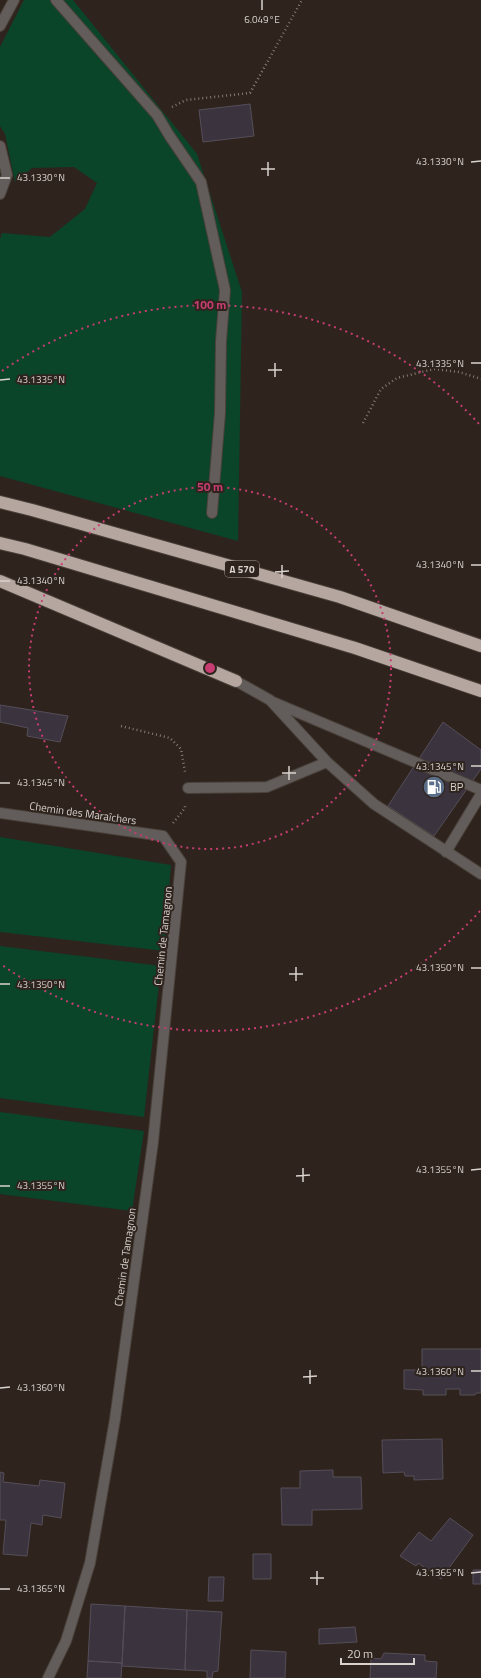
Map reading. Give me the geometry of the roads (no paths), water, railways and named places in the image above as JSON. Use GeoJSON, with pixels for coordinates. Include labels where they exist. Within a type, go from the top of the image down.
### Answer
{"type":"FeatureCollection","features":[{"type":"Feature","properties":{"kind":"highway","name":"A 570"},"geometry":{"type":"LineString","coordinates":[[0,502],[340,597],[481,646]]}},
{"type":"Feature","properties":{"kind":"highway"},"geometry":{"type":"LineString","coordinates":[[0,543],[25,549],[355,648],[481,692]]}},
{"type":"Feature","properties":{"kind":"highway"},"geometry":{"type":"LineString","coordinates":[[0,581],[236,681]]}},
{"type":"Feature","properties":{"kind":"street"},"geometry":{"type":"LineString","coordinates":[[0,26],[14,0]]}},
{"type":"Feature","properties":{"kind":"street"},"geometry":{"type":"LineString","coordinates":[[56,0],[157,115],[201,182],[225,290],[221,341],[220,413],[212,514]]}},
{"type":"Feature","properties":{"kind":"street"},"geometry":{"type":"LineString","coordinates":[[0,146],[7,175],[0,194]]}},
{"type":"Feature","properties":{"kind":"street"},"geometry":{"type":"LineString","coordinates":[[236,681],[270,700],[481,790]]}},
{"type":"Feature","properties":{"kind":"street"},"geometry":{"type":"LineString","coordinates":[[270,700],[327,762],[374,804],[481,874]]}},
{"type":"Feature","properties":{"kind":"street"},"geometry":{"type":"LineString","coordinates":[[188,788],[267,787],[327,762]]}},
{"type":"Feature","properties":{"kind":"street"},"geometry":{"type":"LineString","coordinates":[[446,852],[481,794]]}},
{"type":"Feature","properties":{"kind":"street","name":"Chemin des Maraîchers"},"geometry":{"type":"LineString","coordinates":[[0,813],[162,836]]}},
{"type":"Feature","properties":{"kind":"street","name":"Chemin de Tamagnon"},"geometry":{"type":"LineString","coordinates":[[48,1678],[66,1641],[90,1563],[115,1419],[152,1150],[179,896],[181,862],[162,836]]}},
{"type":"Feature","properties":{"kind":"place","name":"BP"},"geometry":{"type":"Point","coordinates":[434,787]}}]}
